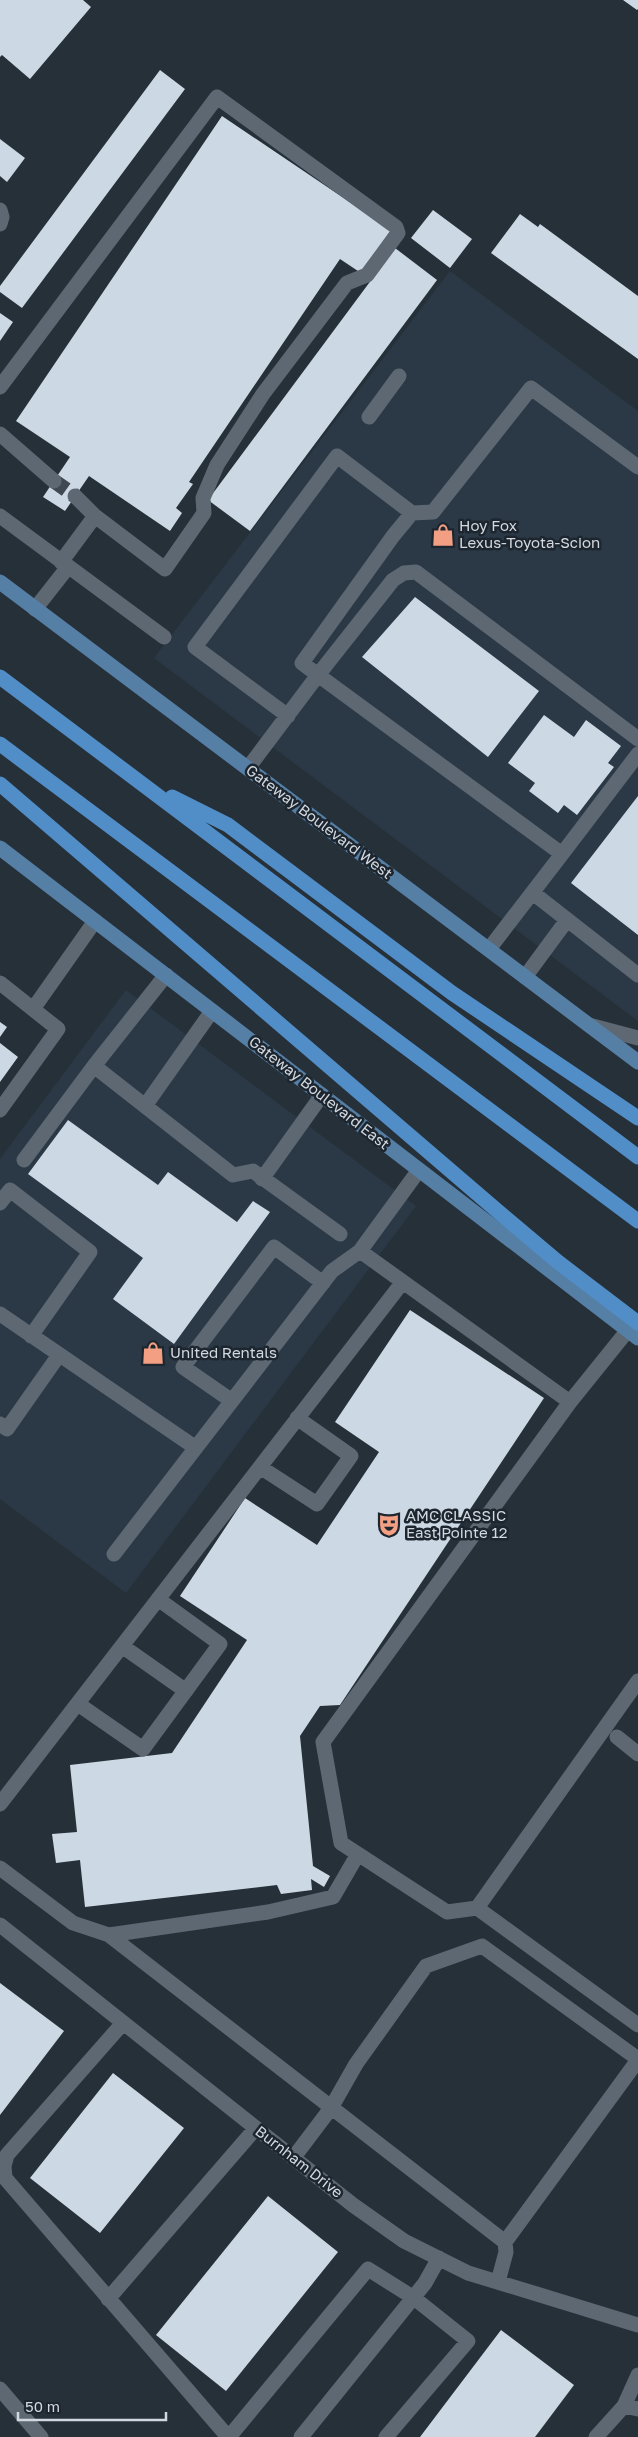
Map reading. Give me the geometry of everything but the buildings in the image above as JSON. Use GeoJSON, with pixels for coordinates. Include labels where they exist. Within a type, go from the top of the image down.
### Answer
{"type":"FeatureCollection","features":[{"type":"Feature","properties":{"kind":"highway"},"geometry":{"type":"LineString","coordinates":[[0,677],[638,1158]]}},
{"type":"Feature","properties":{"kind":"highway"},"geometry":{"type":"LineString","coordinates":[[0,744],[638,1222]]}},
{"type":"Feature","properties":{"kind":"highway"},"geometry":{"type":"LineString","coordinates":[[138,780],[228,825],[452,994],[638,1118]]}},
{"type":"Feature","properties":{"kind":"highway"},"geometry":{"type":"LineString","coordinates":[[0,784],[635,1330]]}},
{"type":"Feature","properties":{"kind":"main road","name":"Gateway Boulevard West"},"geometry":{"type":"LineString","coordinates":[[0,582],[638,1062]]}},
{"type":"Feature","properties":{"kind":"main road","name":"Gateway Boulevard East"},"geometry":{"type":"LineString","coordinates":[[0,848],[419,1170],[635,1330]]}},
{"type":"Feature","properties":{"kind":"street"},"geometry":{"type":"LineString","coordinates":[[0,387],[217,97],[396,227],[398,233],[367,275],[348,282],[263,394],[217,465],[203,498],[204,513],[165,569],[95,516],[75,496]]}},
{"type":"Feature","properties":{"kind":"street"},"geometry":{"type":"LineString","coordinates":[[0,210],[2,217],[0,224]]}},
{"type":"Feature","properties":{"kind":"street"},"geometry":{"type":"LineString","coordinates":[[368,417],[399,376]]}},
{"type":"Feature","properties":{"kind":"street"},"geometry":{"type":"LineString","coordinates":[[288,716],[195,647],[337,456],[412,513],[433,512],[530,388],[638,467]]}},
{"type":"Feature","properties":{"kind":"street"},"geometry":{"type":"LineString","coordinates":[[0,434],[54,481]]}},
{"type":"Feature","properties":{"kind":"street"},"geometry":{"type":"LineString","coordinates":[[412,513],[393,536],[302,663],[562,854]]}},
{"type":"Feature","properties":{"kind":"street"},"geometry":{"type":"LineString","coordinates":[[0,516],[164,638]]}},
{"type":"Feature","properties":{"kind":"street"},"geometry":{"type":"LineString","coordinates":[[35,608],[95,516]]}},
{"type":"Feature","properties":{"kind":"street"},"geometry":{"type":"LineString","coordinates":[[248,768],[393,580],[404,573],[416,572],[638,739]]}},
{"type":"Feature","properties":{"kind":"street"},"geometry":{"type":"LineString","coordinates":[[489,949],[638,754]]}},
{"type":"Feature","properties":{"kind":"street"},"geometry":{"type":"LineString","coordinates":[[533,893],[638,975]]}},
{"type":"Feature","properties":{"kind":"street"},"geometry":{"type":"LineString","coordinates":[[525,976],[568,920]]}},
{"type":"Feature","properties":{"kind":"street"},"geometry":{"type":"LineString","coordinates":[[33,1009],[95,921]]}},
{"type":"Feature","properties":{"kind":"street"},"geometry":{"type":"LineString","coordinates":[[24,1160],[94,1066],[166,976]]}},
{"type":"Feature","properties":{"kind":"street"},"geometry":{"type":"LineString","coordinates":[[0,983],[58,1029],[0,1110]]}},
{"type":"Feature","properties":{"kind":"street"},"geometry":{"type":"LineString","coordinates":[[145,1106],[212,1011]]}},
{"type":"Feature","properties":{"kind":"street"},"geometry":{"type":"LineString","coordinates":[[589,1025],[638,1038]]}},
{"type":"Feature","properties":{"kind":"street"},"geometry":{"type":"LineString","coordinates":[[94,1066],[233,1175],[253,1171],[340,1234]]}},
{"type":"Feature","properties":{"kind":"street"},"geometry":{"type":"LineString","coordinates":[[262,1178],[322,1095]]}},
{"type":"Feature","properties":{"kind":"street"},"geometry":{"type":"LineString","coordinates":[[114,1554],[332,1271],[360,1251],[419,1170]]}},
{"type":"Feature","properties":{"kind":"street"},"geometry":{"type":"LineString","coordinates":[[0,1203],[10,1190],[90,1252],[30,1336]]}},
{"type":"Feature","properties":{"kind":"street"},"geometry":{"type":"LineString","coordinates":[[232,1401],[184,1368],[274,1248],[323,1283]]}},
{"type":"Feature","properties":{"kind":"street"},"geometry":{"type":"LineString","coordinates":[[360,1251],[570,1402]]}},
{"type":"Feature","properties":{"kind":"street"},"geometry":{"type":"LineString","coordinates":[[0,1804],[402,1283]]}},
{"type":"Feature","properties":{"kind":"street"},"geometry":{"type":"LineString","coordinates":[[0,1314],[196,1448]]}},
{"type":"Feature","properties":{"kind":"street"},"geometry":{"type":"LineString","coordinates":[[635,1330],[570,1402],[323,1742],[341,1843],[447,1912],[477,1908],[638,2025]]}},
{"type":"Feature","properties":{"kind":"street"},"geometry":{"type":"LineString","coordinates":[[0,1424],[7,1429],[59,1355]]}},
{"type":"Feature","properties":{"kind":"street"},"geometry":{"type":"LineString","coordinates":[[260,1467],[317,1504],[351,1456],[297,1418]]}},
{"type":"Feature","properties":{"kind":"street"},"geometry":{"type":"LineString","coordinates":[[78,1704],[143,1749],[220,1644],[158,1599]]}},
{"type":"Feature","properties":{"kind":"street"},"geometry":{"type":"LineString","coordinates":[[122,1646],[186,1691]]}},
{"type":"Feature","properties":{"kind":"street"},"geometry":{"type":"LineString","coordinates":[[477,1908],[638,1681]]}},
{"type":"Feature","properties":{"kind":"street"},"geometry":{"type":"LineString","coordinates":[[617,1737],[638,1754]]}},
{"type":"Feature","properties":{"kind":"street"},"geometry":{"type":"LineString","coordinates":[[109,1935],[180,1923],[268,1912],[333,1897],[358,1854]]}},
{"type":"Feature","properties":{"kind":"street"},"geometry":{"type":"LineString","coordinates":[[0,1868],[73,1923],[109,1935],[505,2242]]}},
{"type":"Feature","properties":{"kind":"street","name":"Burnham Drive"},"geometry":{"type":"LineString","coordinates":[[0,1925],[389,2231],[468,2273],[638,2325]]}},
{"type":"Feature","properties":{"kind":"street"},"geometry":{"type":"LineString","coordinates":[[294,2157],[331,2108],[356,2064],[426,1966],[482,1946],[638,2059],[505,2242],[506,2252],[498,2282]]}},
{"type":"Feature","properties":{"kind":"street"},"geometry":{"type":"LineString","coordinates":[[123,2023],[7,2155],[4,2166],[5,2178],[228,2437],[368,2269],[414,2298],[468,2341],[386,2437]]}},
{"type":"Feature","properties":{"kind":"street"},"geometry":{"type":"LineString","coordinates":[[108,2299],[256,2128]]}},
{"type":"Feature","properties":{"kind":"street"},"geometry":{"type":"LineString","coordinates":[[302,2437],[425,2284],[439,2258]]}},
{"type":"Feature","properties":{"kind":"street"},"geometry":{"type":"LineString","coordinates":[[596,2437],[631,2407],[638,2375]]}},
{"type":"Feature","properties":{"kind":"street"},"geometry":{"type":"LineString","coordinates":[[0,2389],[41,2437]]}},
{"type":"Feature","properties":{"kind":"shaded area","name":"Hoy Fox Lexus-Toyota-Scion"},"geometry":{"type":"Polygon","coordinates":[[[450,271],[638,411],[638,1021],[154,658],[450,271]]]}},
{"type":"Feature","properties":{"kind":"shaded area","name":"United Rentals"},"geometry":{"type":"Polygon","coordinates":[[[126,990],[416,1206],[126,1593],[0,1499],[0,1159],[126,990]]]}},
{"type":"Feature","properties":{"kind":"tunnel"},"geometry":{"type":"LineString","coordinates":[[54,481],[75,496]]}},
{"type":"Feature","properties":{"kind":"place","name":"Hoy Fox Lexus-Toyota-Scion"},"geometry":{"type":"Point","coordinates":[443,535]}},
{"type":"Feature","properties":{"kind":"place","name":"United Rentals"},"geometry":{"type":"Point","coordinates":[153,1353]}},
{"type":"Feature","properties":{"kind":"place","name":"AMC CLASSIC East Pointe 12"},"geometry":{"type":"Point","coordinates":[389,1525]}}]}
